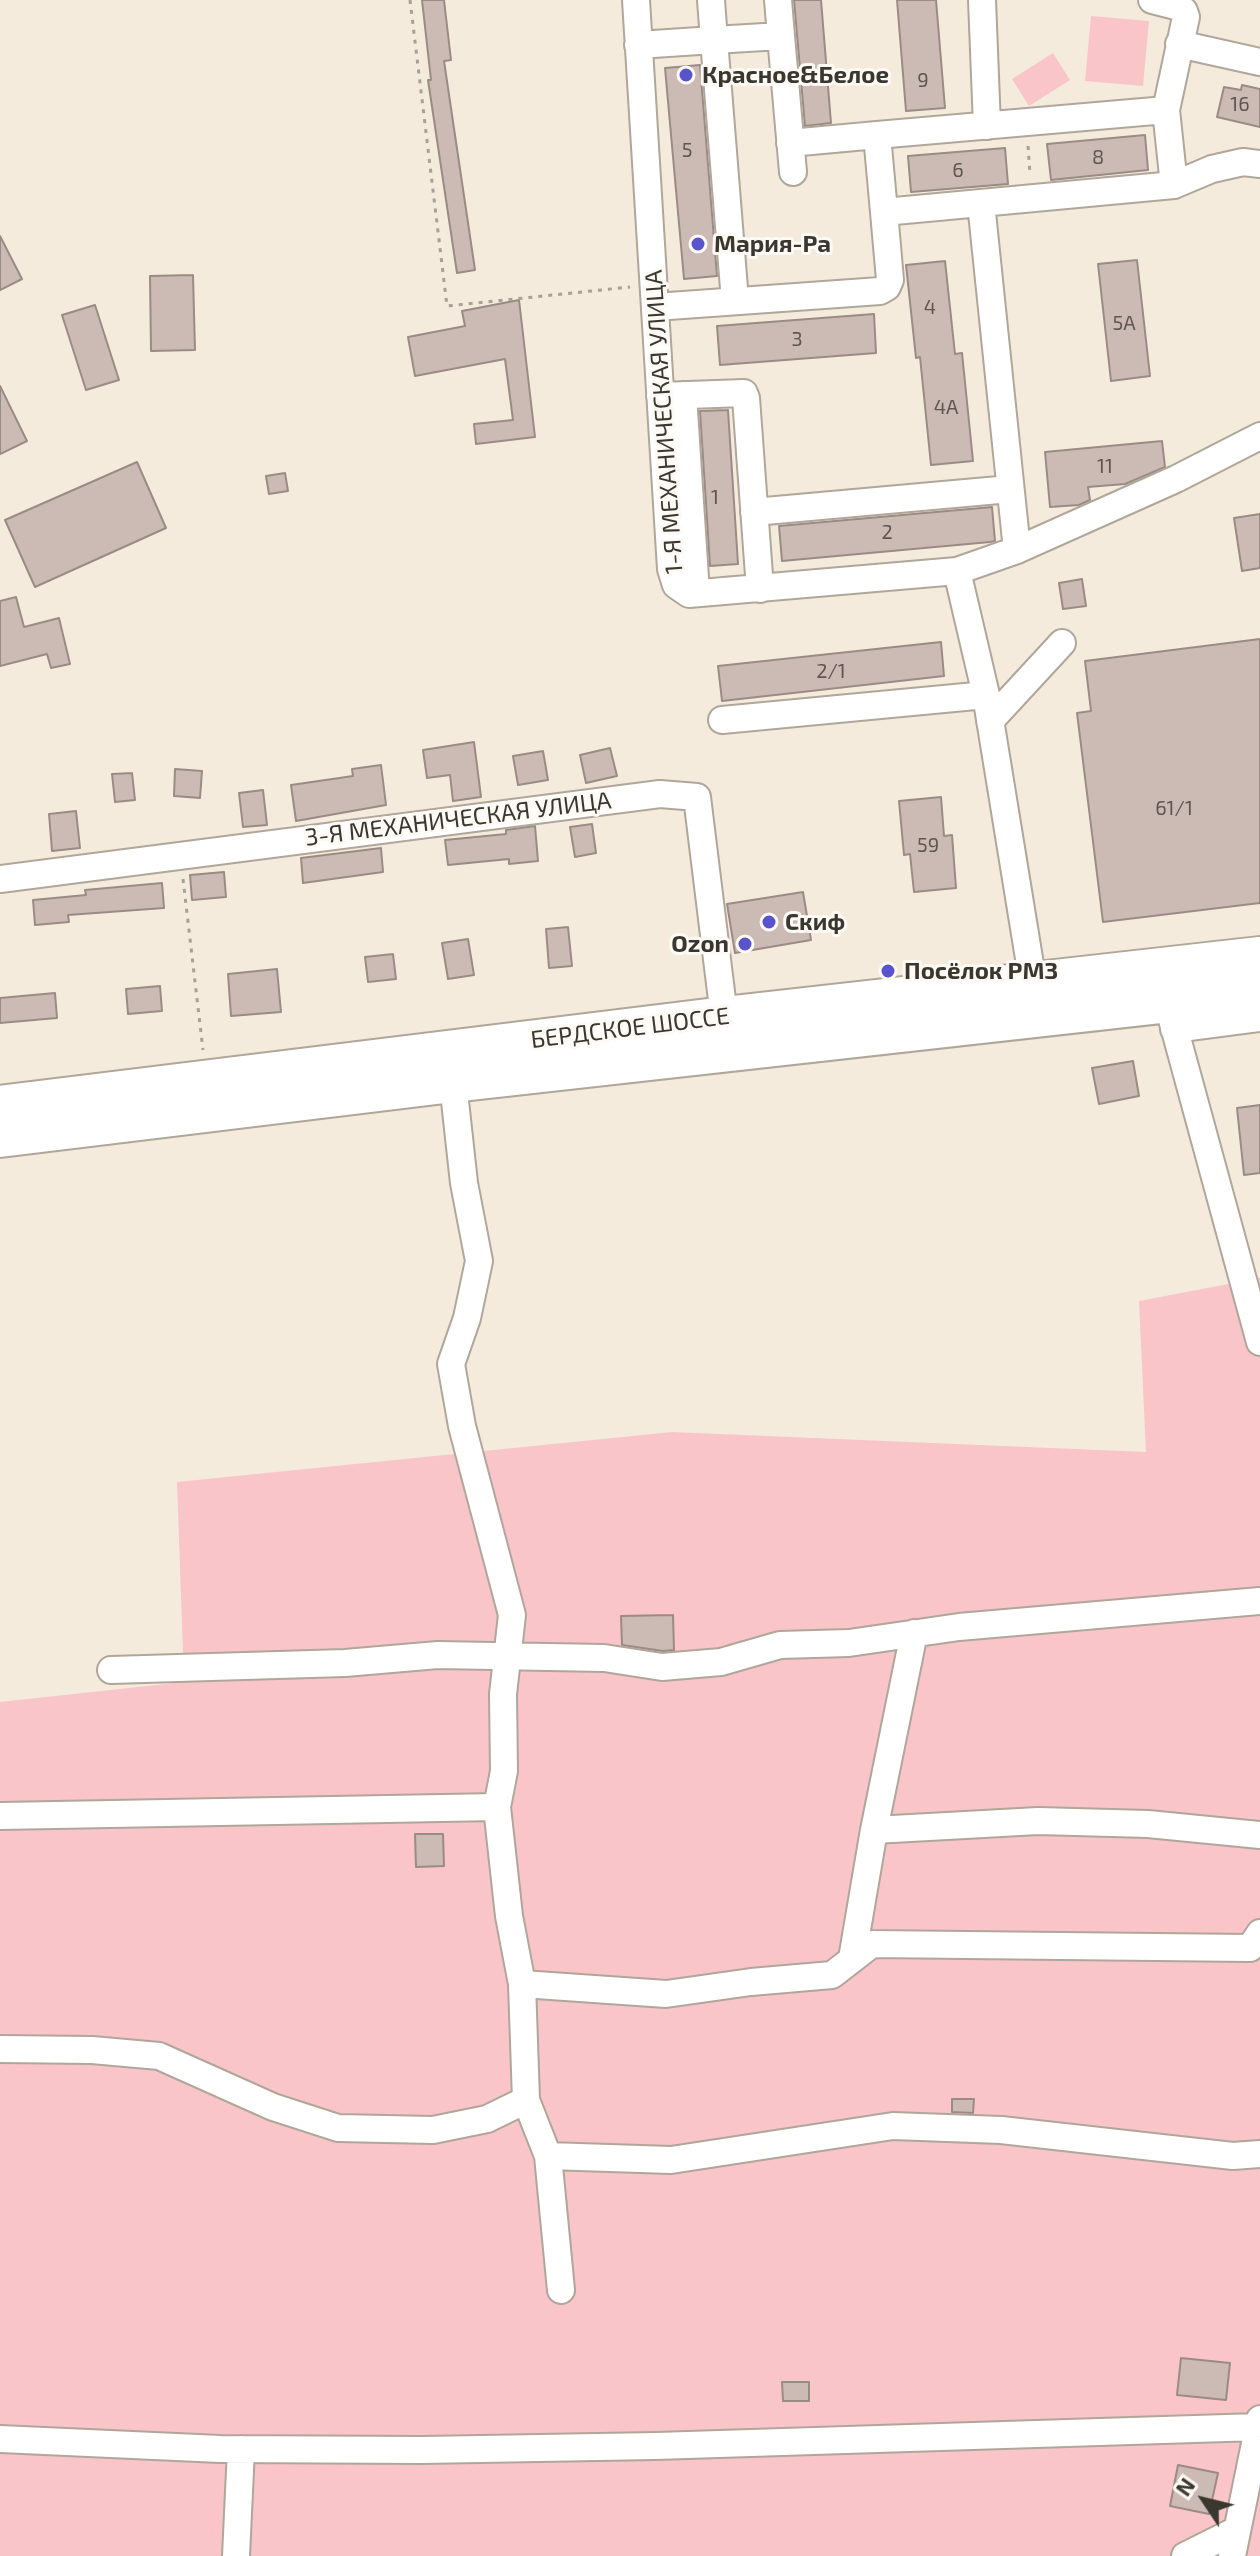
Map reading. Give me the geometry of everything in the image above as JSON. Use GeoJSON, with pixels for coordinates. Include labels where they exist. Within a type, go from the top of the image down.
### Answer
{"type":"FeatureCollection","features":[{"type":"Feature","properties":{"kind":"highway","name":"БЕРДСКОЕ ШОССЕ"},"geometry":{"type":"LineString","coordinates":[[0,1138],[453,1083],[1035,1000],[1160,967],[1260,956]]}},
{"type":"Feature","properties":{"kind":"highway","name":"БЕРДСКОЕ ШОССЕ"},"geometry":{"type":"LineString","coordinates":[[0,1105],[724,1016],[1035,1000],[1170,1016],[1260,993]]}},
{"type":"Feature","properties":{"kind":"street","name":"1-Я МЕХАНИЧЕСКАЯ УЛИЦА"},"geometry":{"type":"LineString","coordinates":[[636,0],[654,296],[671,395],[671,569],[676,585],[689,594],[957,571],[1017,550],[1176,479],[1260,436]]}},
{"type":"Feature","properties":{"kind":"street"},"geometry":{"type":"LineString","coordinates":[[711,0],[735,301]]}},
{"type":"Feature","properties":{"kind":"street"},"geometry":{"type":"LineString","coordinates":[[778,0],[793,172]]}},
{"type":"Feature","properties":{"kind":"street"},"geometry":{"type":"LineString","coordinates":[[982,0],[987,126]]}},
{"type":"Feature","properties":{"kind":"street"},"geometry":{"type":"LineString","coordinates":[[1152,0],[1179,7],[1186,17],[1166,110],[1174,185]]}},
{"type":"Feature","properties":{"kind":"street"},"geometry":{"type":"LineString","coordinates":[[638,45],[781,36]]}},
{"type":"Feature","properties":{"kind":"street"},"geometry":{"type":"LineString","coordinates":[[1179,44],[1260,62]]}},
{"type":"Feature","properties":{"kind":"street"},"geometry":{"type":"LineString","coordinates":[[790,143],[1166,110]]}},
{"type":"Feature","properties":{"kind":"street"},"geometry":{"type":"LineString","coordinates":[[654,296],[735,301],[880,291],[887,287],[890,280],[877,135]]}},
{"type":"Feature","properties":{"kind":"street"},"geometry":{"type":"LineString","coordinates":[[884,212],[1174,185],[1212,169],[1243,162],[1260,164]]}},
{"type":"Feature","properties":{"kind":"street"},"geometry":{"type":"LineString","coordinates":[[981,203],[1017,550]]}},
{"type":"Feature","properties":{"kind":"street"},"geometry":{"type":"LineString","coordinates":[[671,395],[744,393],[760,589]]}},
{"type":"Feature","properties":{"kind":"street"},"geometry":{"type":"LineString","coordinates":[[754,512],[1010,489]]}},
{"type":"Feature","properties":{"kind":"street"},"geometry":{"type":"LineString","coordinates":[[957,571],[986,695],[1035,1000]]}},
{"type":"Feature","properties":{"kind":"street"},"geometry":{"type":"LineString","coordinates":[[990,721],[1062,643]]}},
{"type":"Feature","properties":{"kind":"street"},"geometry":{"type":"LineString","coordinates":[[722,720],[986,695]]}},
{"type":"Feature","properties":{"kind":"street","name":"3-Я МЕХАНИЧЕСКАЯ УЛИЦА"},"geometry":{"type":"LineString","coordinates":[[0,879],[660,794],[697,797],[724,1016]]}},
{"type":"Feature","properties":{"kind":"street"},"geometry":{"type":"LineString","coordinates":[[1160,967],[1170,1016],[1260,1342]]}},
{"type":"Feature","properties":{"kind":"street"},"geometry":{"type":"LineString","coordinates":[[1170,1016],[1260,1018]]}},
{"type":"Feature","properties":{"kind":"street"},"geometry":{"type":"LineString","coordinates":[[453,1083],[464,1183],[479,1261],[467,1318],[451,1364],[462,1426],[512,1615],[503,1694],[504,1771],[497,1807],[509,1916],[522,1984],[526,2100],[548,2156],[561,2290]]}},
{"type":"Feature","properties":{"kind":"street"},"geometry":{"type":"LineString","coordinates":[[111,1670],[345,1663],[438,1655],[604,1658],[662,1667],[721,1662],[780,1645],[849,1643],[959,1627],[1260,1601]]}},
{"type":"Feature","properties":{"kind":"street"},"geometry":{"type":"LineString","coordinates":[[852,1959],[874,1830],[914,1633]]}},
{"type":"Feature","properties":{"kind":"street"},"geometry":{"type":"LineString","coordinates":[[0,1816],[497,1807]]}},
{"type":"Feature","properties":{"kind":"street"},"geometry":{"type":"LineString","coordinates":[[874,1830],[1038,1821],[1148,1824],[1260,1835]]}},
{"type":"Feature","properties":{"kind":"street"},"geometry":{"type":"LineString","coordinates":[[522,1984],[666,1994],[832,1975],[872,1944],[1250,1948],[1260,1933]]}},
{"type":"Feature","properties":{"kind":"street"},"geometry":{"type":"LineString","coordinates":[[0,2049],[92,2050],[159,2056],[273,2107],[338,2128],[433,2130],[487,2119],[526,2100]]}},
{"type":"Feature","properties":{"kind":"street"},"geometry":{"type":"LineString","coordinates":[[548,2156],[671,2160],[893,2126],[1001,2130],[1233,2156],[1260,2154]]}},
{"type":"Feature","properties":{"kind":"street"},"geometry":{"type":"LineString","coordinates":[[0,2439],[241,2449],[422,2450],[656,2446],[1259,2423],[1235,2543],[1185,2556]]}},
{"type":"Feature","properties":{"kind":"street"},"geometry":{"type":"LineString","coordinates":[[236,2556],[241,2449]]}},
{"type":"Feature","properties":{"kind":"path"},"geometry":{"type":"LineString","coordinates":[[410,0],[447,306],[654,296]]}},
{"type":"Feature","properties":{"kind":"path"},"geometry":{"type":"LineString","coordinates":[[1027,122],[1032,198]]}},
{"type":"Feature","properties":{"kind":"path"},"geometry":{"type":"LineString","coordinates":[[180,854],[206,1082]]}},
{"type":"Feature","properties":{"kind":"shaded area"},"geometry":{"type":"Polygon","coordinates":[[[1091,16],[1149,21],[1143,86],[1085,81],[1091,16]]]}},
{"type":"Feature","properties":{"kind":"shaded area"},"geometry":{"type":"Polygon","coordinates":[[[1053,53],[1070,80],[1029,106],[1012,79],[1053,53]]]}},
{"type":"Feature","properties":{"kind":"shaded area"},"geometry":{"type":"Polygon","coordinates":[[[1260,1278],[1260,2556],[0,2556],[0,1702],[184,1682],[177,1482],[672,1432],[1146,1452],[1139,1301],[1260,1278]]]}},
{"type":"Feature","properties":{"kind":"building"},"geometry":{"type":"Polygon","coordinates":[[[422,0],[444,0],[451,60],[444,61],[475,270],[457,273],[428,80],[431,80],[422,0]]]}},
{"type":"Feature","properties":{"kind":"building"},"geometry":{"type":"Polygon","coordinates":[[[794,0],[821,0],[831,123],[805,126],[794,0]]]}},
{"type":"Feature","properties":{"kind":"building"},"geometry":{"type":"Polygon","coordinates":[[[897,0],[936,0],[945,108],[906,111],[897,0]]]}},
{"type":"Feature","properties":{"kind":"building"},"geometry":{"type":"Polygon","coordinates":[[[700,65],[717,276],[684,279],[665,68],[700,65]]]}},
{"type":"Feature","properties":{"kind":"building"},"geometry":{"type":"Polygon","coordinates":[[[1242,85],[1260,89],[1260,127],[1217,117],[1224,87],[1241,90],[1242,85]]]}},
{"type":"Feature","properties":{"kind":"building"},"geometry":{"type":"Polygon","coordinates":[[[1145,135],[1148,170],[1051,180],[1047,144],[1145,135]]]}},
{"type":"Feature","properties":{"kind":"building"},"geometry":{"type":"Polygon","coordinates":[[[1005,148],[1008,184],[911,192],[908,156],[1005,148]]]}},
{"type":"Feature","properties":{"kind":"building"},"geometry":{"type":"Polygon","coordinates":[[[0,236],[22,279],[0,290],[0,236]]]}},
{"type":"Feature","properties":{"kind":"building"},"geometry":{"type":"Polygon","coordinates":[[[1137,260],[1150,376],[1111,381],[1098,264],[1137,260]]]}},
{"type":"Feature","properties":{"kind":"building"},"geometry":{"type":"Polygon","coordinates":[[[945,261],[955,354],[962,353],[973,461],[931,465],[920,357],[916,358],[906,265],[945,261]]]}},
{"type":"Feature","properties":{"kind":"building"},"geometry":{"type":"Polygon","coordinates":[[[193,275],[195,350],[151,351],[150,276],[193,275]]]}},
{"type":"Feature","properties":{"kind":"building"},"geometry":{"type":"Polygon","coordinates":[[[519,300],[535,437],[476,444],[474,424],[513,420],[505,359],[415,376],[408,337],[465,326],[462,311],[519,300]]]}},
{"type":"Feature","properties":{"kind":"building"},"geometry":{"type":"Polygon","coordinates":[[[95,305],[119,380],[86,390],[62,315],[95,305]]]}},
{"type":"Feature","properties":{"kind":"building"},"geometry":{"type":"Polygon","coordinates":[[[874,314],[876,353],[720,365],[717,326],[874,314]]]}},
{"type":"Feature","properties":{"kind":"building"},"geometry":{"type":"Polygon","coordinates":[[[0,386],[27,441],[0,454],[0,386]]]}},
{"type":"Feature","properties":{"kind":"building"},"geometry":{"type":"Polygon","coordinates":[[[728,410],[738,564],[710,566],[700,411],[728,410]]]}},
{"type":"Feature","properties":{"kind":"building"},"geometry":{"type":"Polygon","coordinates":[[[1162,441],[1165,467],[1125,484],[1088,487],[1090,500],[1079,505],[1050,507],[1045,452],[1162,441]]]}},
{"type":"Feature","properties":{"kind":"building"},"geometry":{"type":"Polygon","coordinates":[[[137,462],[166,528],[35,587],[5,520],[137,462]]]}},
{"type":"Feature","properties":{"kind":"building"},"geometry":{"type":"Polygon","coordinates":[[[285,473],[288,491],[269,494],[266,476],[285,473]]]}},
{"type":"Feature","properties":{"kind":"building"},"geometry":{"type":"Polygon","coordinates":[[[992,507],[995,541],[782,561],[779,526],[992,507]]]}},
{"type":"Feature","properties":{"kind":"building"},"geometry":{"type":"Polygon","coordinates":[[[1260,514],[1260,568],[1242,571],[1234,518],[1260,514]]]}},
{"type":"Feature","properties":{"kind":"building"},"geometry":{"type":"Polygon","coordinates":[[[1082,579],[1086,606],[1063,609],[1059,583],[1082,579]]]}},
{"type":"Feature","properties":{"kind":"building"},"geometry":{"type":"Polygon","coordinates":[[[16,597],[24,627],[59,618],[70,664],[51,668],[47,654],[0,666],[0,601],[16,597]]]}},
{"type":"Feature","properties":{"kind":"building"},"geometry":{"type":"Polygon","coordinates":[[[1260,639],[1260,903],[1103,922],[1077,713],[1091,711],[1085,661],[1260,639]]]}},
{"type":"Feature","properties":{"kind":"building"},"geometry":{"type":"Polygon","coordinates":[[[941,642],[944,676],[722,701],[718,666],[941,642]]]}},
{"type":"Feature","properties":{"kind":"building"},"geometry":{"type":"Polygon","coordinates":[[[474,742],[481,797],[453,801],[450,775],[427,778],[423,750],[474,742]]]}},
{"type":"Feature","properties":{"kind":"building"},"geometry":{"type":"Polygon","coordinates":[[[610,748],[617,776],[586,783],[580,755],[610,748]]]}},
{"type":"Feature","properties":{"kind":"building"},"geometry":{"type":"Polygon","coordinates":[[[543,751],[548,780],[518,785],[513,756],[543,751]]]}},
{"type":"Feature","properties":{"kind":"building"},"geometry":{"type":"Polygon","coordinates":[[[381,765],[386,805],[296,821],[291,785],[353,776],[352,769],[381,765]]]}},
{"type":"Feature","properties":{"kind":"building"},"geometry":{"type":"Polygon","coordinates":[[[175,769],[202,771],[200,798],[174,796],[175,769]]]}},
{"type":"Feature","properties":{"kind":"building"},"geometry":{"type":"Polygon","coordinates":[[[132,773],[135,800],[115,802],[112,774],[132,773]]]}},
{"type":"Feature","properties":{"kind":"building"},"geometry":{"type":"Polygon","coordinates":[[[263,790],[267,825],[243,827],[239,793],[263,790]]]}},
{"type":"Feature","properties":{"kind":"building"},"geometry":{"type":"Polygon","coordinates":[[[941,797],[944,836],[952,835],[956,888],[914,892],[910,854],[904,855],[899,801],[941,797]]]}},
{"type":"Feature","properties":{"kind":"building"},"geometry":{"type":"Polygon","coordinates":[[[76,811],[80,848],[52,851],[49,814],[76,811]]]}},
{"type":"Feature","properties":{"kind":"building"},"geometry":{"type":"Polygon","coordinates":[[[592,824],[596,853],[575,857],[570,827],[592,824]]]}},
{"type":"Feature","properties":{"kind":"building"},"geometry":{"type":"Polygon","coordinates":[[[535,826],[538,861],[509,864],[509,859],[448,865],[445,840],[506,834],[506,830],[535,826]]]}},
{"type":"Feature","properties":{"kind":"building"},"geometry":{"type":"Polygon","coordinates":[[[381,848],[383,872],[303,883],[301,858],[381,848]]]}},
{"type":"Feature","properties":{"kind":"building"},"geometry":{"type":"Polygon","coordinates":[[[224,872],[226,897],[192,900],[190,875],[224,872]]]}},
{"type":"Feature","properties":{"kind":"building"},"geometry":{"type":"Polygon","coordinates":[[[162,883],[164,908],[68,915],[69,922],[35,925],[33,900],[86,895],[85,890],[162,883]]]}},
{"type":"Feature","properties":{"kind":"building","name":"Скиф"},"geometry":{"type":"Polygon","coordinates":[[[803,892],[811,940],[735,953],[727,904],[803,892]]]}},
{"type":"Feature","properties":{"kind":"building"},"geometry":{"type":"Polygon","coordinates":[[[568,927],[572,966],[549,968],[546,929],[568,927]]]}},
{"type":"Feature","properties":{"kind":"building"},"geometry":{"type":"Polygon","coordinates":[[[468,939],[474,975],[448,979],[442,943],[468,939]]]}},
{"type":"Feature","properties":{"kind":"building"},"geometry":{"type":"Polygon","coordinates":[[[393,954],[396,979],[368,982],[365,957],[393,954]]]}},
{"type":"Feature","properties":{"kind":"building"},"geometry":{"type":"Polygon","coordinates":[[[277,969],[281,1012],[231,1016],[228,974],[277,969]]]}},
{"type":"Feature","properties":{"kind":"building"},"geometry":{"type":"Polygon","coordinates":[[[160,986],[162,1011],[128,1014],[126,989],[160,986]]]}},
{"type":"Feature","properties":{"kind":"building"},"geometry":{"type":"Polygon","coordinates":[[[55,993],[57,1018],[0,1023],[0,998],[55,993]]]}},
{"type":"Feature","properties":{"kind":"building"},"geometry":{"type":"Polygon","coordinates":[[[1133,1061],[1139,1096],[1099,1104],[1092,1068],[1133,1061]]]}},
{"type":"Feature","properties":{"kind":"building"},"geometry":{"type":"Polygon","coordinates":[[[1260,1105],[1260,1173],[1244,1175],[1237,1108],[1260,1105]]]}},
{"type":"Feature","properties":{"kind":"building"},"geometry":{"type":"Polygon","coordinates":[[[673,1615],[674,1650],[622,1645],[621,1616],[673,1615]]]}},
{"type":"Feature","properties":{"kind":"building"},"geometry":{"type":"Polygon","coordinates":[[[415,1834],[443,1834],[444,1866],[416,1867],[415,1834]]]}},
{"type":"Feature","properties":{"kind":"building"},"geometry":{"type":"Polygon","coordinates":[[[952,2099],[974,2099],[973,2113],[952,2112],[952,2099]]]}},
{"type":"Feature","properties":{"kind":"building"},"geometry":{"type":"Polygon","coordinates":[[[1181,2358],[1230,2363],[1226,2400],[1177,2395],[1181,2358]]]}},
{"type":"Feature","properties":{"kind":"building"},"geometry":{"type":"Polygon","coordinates":[[[782,2382],[809,2382],[809,2401],[783,2401],[782,2382]]]}},
{"type":"Feature","properties":{"kind":"building"},"geometry":{"type":"Polygon","coordinates":[[[1178,2465],[1218,2473],[1209,2514],[1170,2506],[1178,2465]]]}},
{"type":"Feature","properties":{"kind":"place","name":"Красное&Белое"},"geometry":{"type":"Point","coordinates":[686,75]}},
{"type":"Feature","properties":{"kind":"place","name":"Мария-Ра"},"geometry":{"type":"Point","coordinates":[698,244]}},
{"type":"Feature","properties":{"kind":"place","name":"Скиф"},"geometry":{"type":"Point","coordinates":[769,922]}},
{"type":"Feature","properties":{"kind":"place","name":"Ozon"},"geometry":{"type":"Point","coordinates":[745,944]}},
{"type":"Feature","properties":{"kind":"place","name":"Посёлок РМЗ"},"geometry":{"type":"Point","coordinates":[888,971]}}]}
